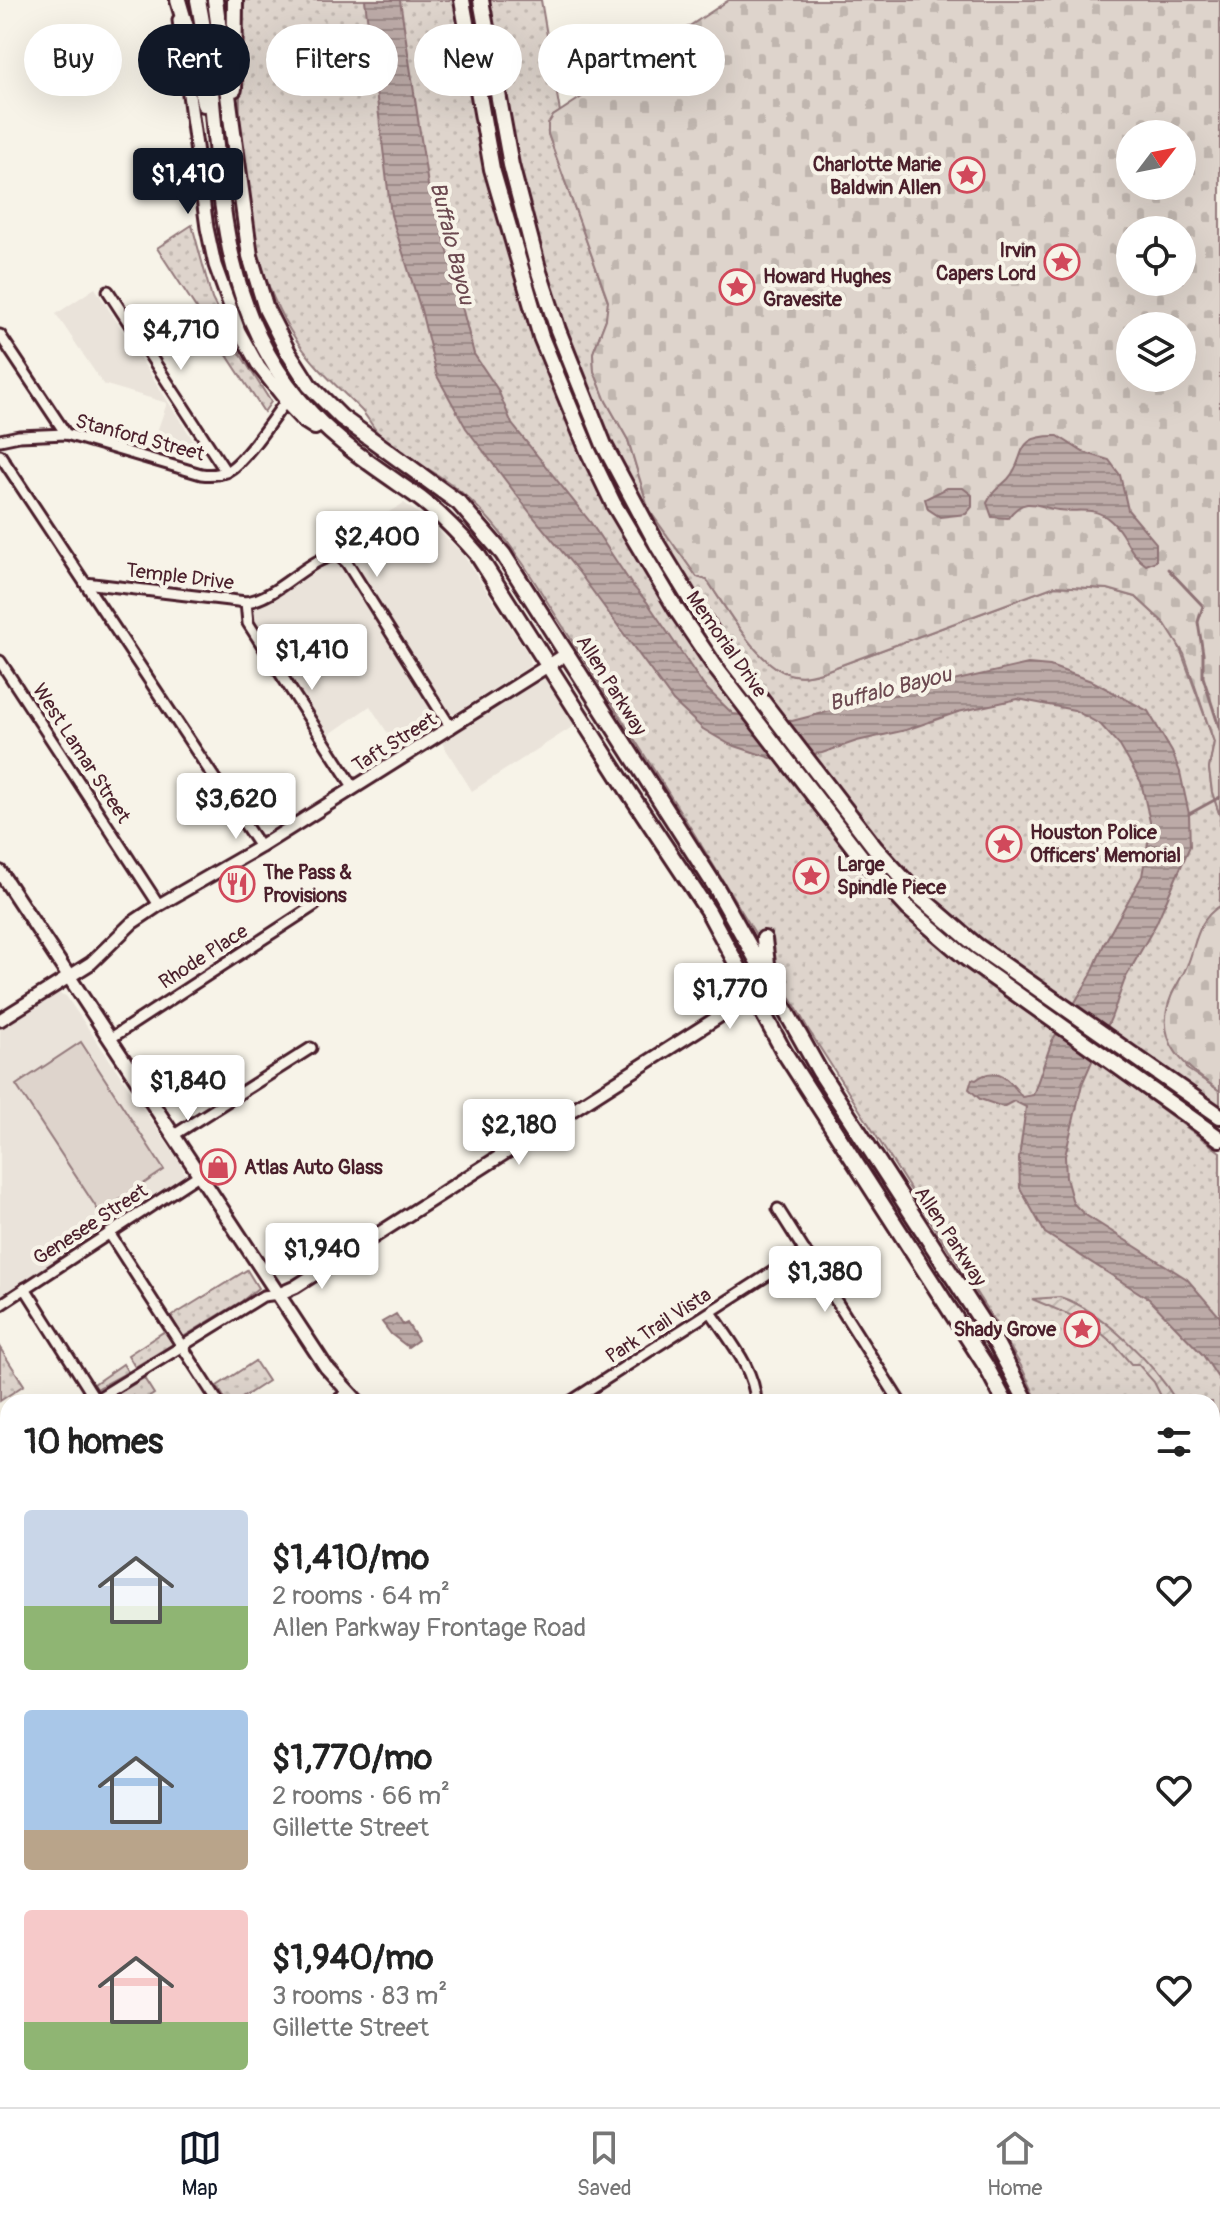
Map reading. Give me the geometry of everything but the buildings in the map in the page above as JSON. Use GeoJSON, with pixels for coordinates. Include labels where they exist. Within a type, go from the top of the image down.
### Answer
{"type":"FeatureCollection","features":[{"type":"Feature","properties":{"kind":"main road"},"geometry":{"type":"LineString","coordinates":[[177,0],[197,65],[216,158]]}},
{"type":"Feature","properties":{"kind":"main road","name":"Allen Parkway"},"geometry":{"type":"LineString","coordinates":[[198,0],[231,261],[246,312],[271,363],[290,390],[346,447],[411,492],[452,526],[477,554],[708,911],[784,1052],[986,1366],[1001,1394]]}},
{"type":"Feature","properties":{"kind":"main road","name":"Allen Parkway"},"geometry":{"type":"LineString","coordinates":[[215,0],[244,222],[255,279],[288,352],[309,385],[341,417],[459,503],[515,571],[717,889],[820,1072],[997,1345],[1023,1394]]}},
{"type":"Feature","properties":{"kind":"main road"},"geometry":{"type":"LineString","coordinates":[[233,126],[237,37],[235,0]]}},
{"type":"Feature","properties":{"kind":"main road","name":"Memorial Drive"},"geometry":{"type":"LineString","coordinates":[[462,0],[482,118],[504,217],[541,337],[613,503],[642,555],[718,671],[862,858],[900,900],[966,958],[1220,1139]]}},
{"type":"Feature","properties":{"kind":"main road","name":"Memorial Drive"},"geometry":{"type":"LineString","coordinates":[[481,0],[522,212],[553,315],[582,392],[629,494],[691,600],[732,662],[875,848],[920,897],[966,937],[1220,1116]]}},
{"type":"Feature","properties":{"kind":"main road"},"geometry":{"type":"LineString","coordinates":[[286,401],[304,420],[346,447]]}},
{"type":"Feature","properties":{"kind":"main road"},"geometry":{"type":"LineString","coordinates":[[0,872],[326,1367],[350,1394]]}},
{"type":"Feature","properties":{"kind":"main road"},"geometry":{"type":"LineString","coordinates":[[764,939],[770,984]]}},
{"type":"Feature","properties":{"kind":"street"},"geometry":{"type":"LineString","coordinates":[[177,0],[207,228],[215,265],[239,331],[259,367],[286,401]]}},
{"type":"Feature","properties":{"kind":"street"},"geometry":{"type":"LineString","coordinates":[[108,291],[226,472]]}},
{"type":"Feature","properties":{"kind":"street"},"geometry":{"type":"LineString","coordinates":[[0,335],[66,434]]}},
{"type":"Feature","properties":{"kind":"street","name":"Stanford Street"},"geometry":{"type":"LineString","coordinates":[[0,440],[66,434],[201,474],[226,472],[237,463],[286,401]]}},
{"type":"Feature","properties":{"kind":"street"},"geometry":{"type":"LineString","coordinates":[[0,455],[260,847]]}},
{"type":"Feature","properties":{"kind":"street","name":"Temple Drive"},"geometry":{"type":"LineString","coordinates":[[85,583],[246,602],[259,600],[331,555],[343,558],[451,728]]}},
{"type":"Feature","properties":{"kind":"street"},"geometry":{"type":"LineString","coordinates":[[246,602],[248,623],[354,788]]}},
{"type":"Feature","properties":{"kind":"street","name":"Taft Street"},"geometry":{"type":"LineString","coordinates":[[0,1020],[91,963],[132,923],[159,905],[260,847],[568,653]]}},
{"type":"Feature","properties":{"kind":"street","name":"West Lamar Street"},"geometry":{"type":"LineString","coordinates":[[0,661],[159,905]]}},
{"type":"Feature","properties":{"kind":"street","name":"Rhode Place"},"geometry":{"type":"LineString","coordinates":[[111,1038],[315,905]]}},
{"type":"Feature","properties":{"kind":"street"},"geometry":{"type":"LineString","coordinates":[[106,1394],[263,1296],[279,1294],[295,1287],[410,1216],[770,984]]}},
{"type":"Feature","properties":{"kind":"street"},"geometry":{"type":"LineString","coordinates":[[174,1135],[311,1048]]}},
{"type":"Feature","properties":{"kind":"street","name":"Genesee Street"},"geometry":{"type":"LineString","coordinates":[[0,1305],[200,1174]]}},
{"type":"Feature","properties":{"kind":"street"},"geometry":{"type":"LineString","coordinates":[[778,1209],[895,1394]]}},
{"type":"Feature","properties":{"kind":"street"},"geometry":{"type":"LineString","coordinates":[[109,1233],[213,1394]]}},
{"type":"Feature","properties":{"kind":"street","name":"Park Trail Vista"},"geometry":{"type":"LineString","coordinates":[[583,1394],[805,1251]]}},
{"type":"Feature","properties":{"kind":"street"},"geometry":{"type":"LineString","coordinates":[[25,1288],[91,1394]]}},
{"type":"Feature","properties":{"kind":"street"},"geometry":{"type":"LineString","coordinates":[[711,1312],[750,1372],[756,1394]]}},
{"type":"Feature","properties":{"kind":"shaded area"},"geometry":{"type":"Polygon","coordinates":[[[365,0],[400,0],[428,185],[474,354],[498,390],[512,424],[591,523],[704,686],[733,714],[792,721],[1028,664],[1050,666],[1094,682],[1148,711],[1180,772],[1189,814],[1190,846],[1156,924],[1125,979],[1082,1084],[1065,1156],[1066,1178],[1073,1203],[1084,1214],[1187,1279],[1220,1317],[1220,1381],[1203,1355],[1149,1299],[1045,1233],[1020,1188],[1019,1158],[1026,1107],[1014,1101],[1003,1107],[980,1099],[969,1089],[972,1079],[996,1074],[1008,1080],[1022,1097],[1033,1095],[1052,1041],[1090,977],[1104,944],[1142,876],[1151,826],[1141,782],[1120,746],[1101,725],[1074,710],[1018,699],[958,712],[822,753],[771,758],[729,744],[703,729],[673,701],[578,571],[466,428],[437,376],[421,310],[391,215],[377,96],[398,96],[398,24],[368,24],[365,0]]]}},
{"type":"Feature","properties":{"kind":"shaded area"},"geometry":{"type":"Polygon","coordinates":[[[95,288],[206,460],[152,446],[167,403],[103,384],[56,314],[95,288]]]}},
{"type":"Feature","properties":{"kind":"shaded area"},"geometry":{"type":"Polygon","coordinates":[[[1058,436],[1083,452],[1109,460],[1120,475],[1128,510],[1156,543],[1156,561],[1146,565],[1116,526],[1098,513],[1027,504],[1016,509],[1008,518],[992,517],[987,503],[1014,471],[1027,443],[1033,439],[1058,436]]]}},
{"type":"Feature","properties":{"kind":"shaded area"},"geometry":{"type":"Polygon","coordinates":[[[947,488],[963,488],[972,495],[972,507],[966,514],[940,517],[928,509],[925,499],[947,488]]]}},
{"type":"Feature","properties":{"kind":"shaded area"},"geometry":{"type":"Polygon","coordinates":[[[404,503],[462,553],[530,657],[530,666],[454,714],[444,707],[337,543],[404,503]]]}},
{"type":"Feature","properties":{"kind":"shaded area"},"geometry":{"type":"Polygon","coordinates":[[[330,560],[337,562],[438,718],[436,725],[398,749],[370,706],[327,736],[250,617],[253,609],[330,560]]]}},
{"type":"Feature","properties":{"kind":"shaded area"},"geometry":{"type":"Polygon","coordinates":[[[545,675],[577,724],[472,791],[442,743],[545,675]]]}},
{"type":"Feature","properties":{"kind":"shaded area"},"geometry":{"type":"Polygon","coordinates":[[[58,993],[66,996],[183,1167],[185,1175],[0,1298],[0,1030],[58,993]]]}},
{"type":"Feature","properties":{"kind":"shaded area"},"geometry":{"type":"Polygon","coordinates":[[[396,1314],[403,1325],[407,1323],[418,1340],[408,1347],[391,1334],[382,1322],[396,1314]]]}},
{"type":"Feature","properties":{"kind":"green space"},"geometry":{"type":"Polygon","coordinates":[[[243,0],[541,0],[545,24],[538,24],[538,96],[557,96],[560,112],[553,116],[548,134],[608,301],[606,319],[593,353],[594,371],[606,401],[628,440],[649,510],[697,577],[707,580],[745,636],[769,662],[794,675],[810,675],[1055,586],[1108,589],[1136,597],[1165,624],[1178,643],[1214,742],[1209,769],[1220,816],[1220,906],[1203,923],[1188,964],[1172,994],[1187,1069],[1220,1091],[1220,1106],[1140,1049],[1120,1078],[1220,1152],[1220,1394],[1034,1394],[1000,1330],[808,1029],[753,930],[690,827],[524,565],[482,511],[451,484],[381,436],[297,341],[271,292],[262,266],[249,211],[240,127],[240,96],[250,96],[250,24],[243,24],[243,0]]]}},
{"type":"Feature","properties":{"kind":"green space"},"geometry":{"type":"Polygon","coordinates":[[[729,0],[1220,0],[1220,816],[1209,769],[1214,742],[1184,654],[1165,624],[1136,597],[1108,589],[1055,586],[825,671],[806,675],[781,671],[756,650],[707,580],[697,577],[649,510],[628,440],[606,401],[594,371],[593,353],[606,319],[608,301],[548,134],[548,124],[553,116],[583,96],[725,96],[725,24],[693,24],[729,0]]]}},
{"type":"Feature","properties":{"kind":"green space"},"geometry":{"type":"Polygon","coordinates":[[[192,225],[212,299],[241,355],[271,402],[264,412],[157,248],[192,225]]]}},
{"type":"Feature","properties":{"kind":"green space"},"geometry":{"type":"Polygon","coordinates":[[[1220,906],[1220,1091],[1176,1053],[1169,1041],[1166,1013],[1200,929],[1208,916],[1220,906]]]}},
{"type":"Feature","properties":{"kind":"green space"},"geometry":{"type":"Polygon","coordinates":[[[81,1042],[164,1170],[100,1213],[16,1085],[81,1042]]]}},
{"type":"Feature","properties":{"kind":"green space"},"geometry":{"type":"Polygon","coordinates":[[[247,1270],[258,1288],[183,1337],[171,1317],[247,1270]]]}},
{"type":"Feature","properties":{"kind":"green space"},"geometry":{"type":"Polygon","coordinates":[[[1060,1297],[1093,1314],[1126,1340],[1172,1394],[1160,1394],[1138,1364],[1131,1364],[1114,1344],[1089,1323],[1032,1299],[1060,1297]]]}},
{"type":"Feature","properties":{"kind":"green space"},"geometry":{"type":"Polygon","coordinates":[[[165,1331],[173,1344],[135,1367],[128,1355],[165,1331]]]}},
{"type":"Feature","properties":{"kind":"green space"},"geometry":{"type":"Polygon","coordinates":[[[0,1348],[24,1385],[10,1394],[0,1394],[0,1348]]]}},
{"type":"Feature","properties":{"kind":"green space"},"geometry":{"type":"Polygon","coordinates":[[[255,1361],[268,1381],[248,1394],[222,1394],[217,1386],[255,1361]]]}},
{"type":"Feature","properties":{"kind":"green space"},"geometry":{"type":"Polygon","coordinates":[[[123,1364],[128,1372],[97,1389],[94,1384],[123,1364]]]}},
{"type":"Feature","properties":{"kind":"green space"},"geometry":{"type":"Polygon","coordinates":[[[144,1378],[154,1394],[118,1394],[144,1378]]]}},
{"type":"Feature","properties":{"kind":"waterway"},"geometry":{"type":"LineString","coordinates":[[1168,569],[1203,606],[1198,622],[1203,677],[1220,730]]}},
{"type":"Feature","properties":{"kind":"waterway"},"geometry":{"type":"LineString","coordinates":[[1189,814],[1220,797]]}},
{"type":"Feature","properties":{"kind":"place","name":"Charlotte Marie Baldwin Allen"},"geometry":{"type":"Point","coordinates":[967,175]}},
{"type":"Feature","properties":{"kind":"place","name":"Irvin Capers Lord"},"geometry":{"type":"Point","coordinates":[1062,262]}},
{"type":"Feature","properties":{"kind":"place","name":"Howard Hughes Gravesite"},"geometry":{"type":"Point","coordinates":[737,287]}},
{"type":"Feature","properties":{"kind":"place","name":"Houston Police Officers' Memorial"},"geometry":{"type":"Point","coordinates":[1004,844]}},
{"type":"Feature","properties":{"kind":"place","name":"Large Spindle Piece"},"geometry":{"type":"Point","coordinates":[811,876]}},
{"type":"Feature","properties":{"kind":"place","name":"The Pass & Provisions"},"geometry":{"type":"Point","coordinates":[237,884]}},
{"type":"Feature","properties":{"kind":"place","name":"Atlas Auto Glass"},"geometry":{"type":"Point","coordinates":[218,1167]}},
{"type":"Feature","properties":{"kind":"place","name":"Shady Grove"},"geometry":{"type":"Point","coordinates":[1082,1329]}},
{"type":"Feature","properties":{"kind":"water label","name":"Buffalo Bayou"},"geometry":{"type":"Point","coordinates":[453,243]}},
{"type":"Feature","properties":{"kind":"water label","name":"Buffalo Bayou"},"geometry":{"type":"Point","coordinates":[890,688]}}]}
